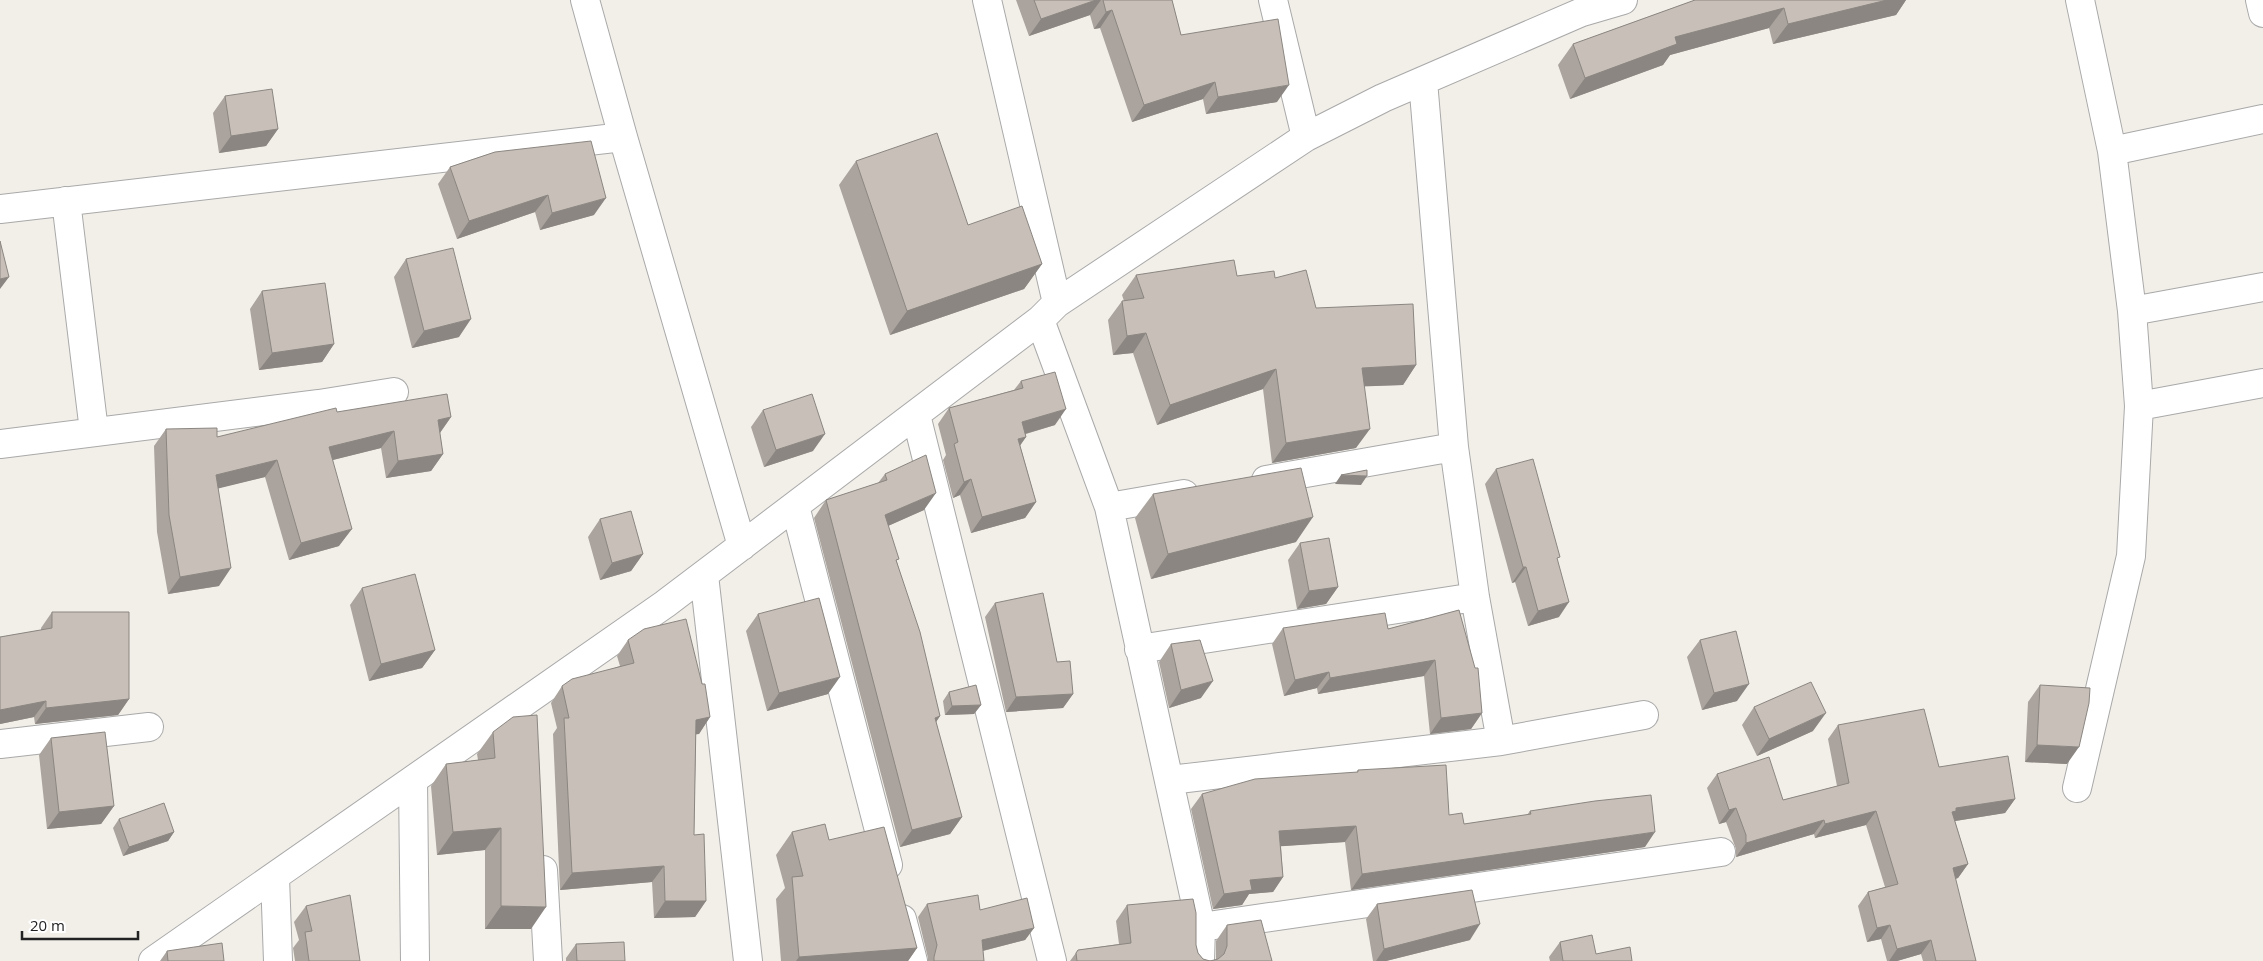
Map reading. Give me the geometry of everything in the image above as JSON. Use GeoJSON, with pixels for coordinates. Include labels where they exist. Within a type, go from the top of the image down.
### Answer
{"type":"FeatureCollection","features":[{"type":"Feature","properties":{"kind":"street"},"geometry":{"type":"LineString","coordinates":[[585,0],[742,546]]}},
{"type":"Feature","properties":{"kind":"street"},"geometry":{"type":"LineString","coordinates":[[987,0],[1049,312],[1109,507],[1139,649],[1170,780],[1201,927],[1200,961]]}},
{"type":"Feature","properties":{"kind":"street"},"geometry":{"type":"LineString","coordinates":[[1273,0],[1306,137]]}},
{"type":"Feature","properties":{"kind":"street"},"geometry":{"type":"LineString","coordinates":[[154,961],[704,575],[1049,312],[1306,137],[1383,98],[1582,12],[1623,0]]}},
{"type":"Feature","properties":{"kind":"street"},"geometry":{"type":"LineString","coordinates":[[2077,788],[2131,556],[2139,406],[2132,310],[2112,150],[2080,0]]}},
{"type":"Feature","properties":{"kind":"street"},"geometry":{"type":"LineString","coordinates":[[2260,0],[2263,13]]}},
{"type":"Feature","properties":{"kind":"street"},"geometry":{"type":"LineString","coordinates":[[1423,81],[1454,447],[1475,597],[1501,741]]}},
{"type":"Feature","properties":{"kind":"street"},"geometry":{"type":"LineString","coordinates":[[2112,150],[2263,119]]}},
{"type":"Feature","properties":{"kind":"street"},"geometry":{"type":"LineString","coordinates":[[0,209],[623,137]]}},
{"type":"Feature","properties":{"kind":"street"},"geometry":{"type":"LineString","coordinates":[[66,201],[94,431]]}},
{"type":"Feature","properties":{"kind":"street"},"geometry":{"type":"LineString","coordinates":[[2132,310],[2263,286]]}},
{"type":"Feature","properties":{"kind":"street"},"geometry":{"type":"LineString","coordinates":[[2139,406],[2263,382]]}},
{"type":"Feature","properties":{"kind":"street"},"geometry":{"type":"LineString","coordinates":[[0,444],[319,404],[394,392]]}},
{"type":"Feature","properties":{"kind":"street"},"geometry":{"type":"LineString","coordinates":[[916,415],[1052,961]]}},
{"type":"Feature","properties":{"kind":"street"},"geometry":{"type":"LineString","coordinates":[[1237,485],[1454,447]]}},
{"type":"Feature","properties":{"kind":"street"},"geometry":{"type":"LineString","coordinates":[[1109,507],[1208,490]]}},
{"type":"Feature","properties":{"kind":"street"},"geometry":{"type":"LineString","coordinates":[[795,506],[913,961]]}},
{"type":"Feature","properties":{"kind":"street"},"geometry":{"type":"LineString","coordinates":[[704,575],[748,961]]}},
{"type":"Feature","properties":{"kind":"street"},"geometry":{"type":"LineString","coordinates":[[1139,649],[1475,597]]}},
{"type":"Feature","properties":{"kind":"street"},"geometry":{"type":"LineString","coordinates":[[535,695],[536,725]]}},
{"type":"Feature","properties":{"kind":"street"},"geometry":{"type":"LineString","coordinates":[[1170,780],[1501,741],[1644,715]]}},
{"type":"Feature","properties":{"kind":"street"},"geometry":{"type":"LineString","coordinates":[[0,744],[149,727]]}},
{"type":"Feature","properties":{"kind":"street"},"geometry":{"type":"LineString","coordinates":[[413,780],[415,961]]}},
{"type":"Feature","properties":{"kind":"street"},"geometry":{"type":"LineString","coordinates":[[542,843],[548,961]]}},
{"type":"Feature","properties":{"kind":"street"},"geometry":{"type":"LineString","coordinates":[[1201,927],[1720,852]]}},
{"type":"Feature","properties":{"kind":"street"},"geometry":{"type":"LineString","coordinates":[[275,877],[278,961]]}},
{"type":"Feature","properties":{"kind":"building"},"geometry":{"type":"Polygon","coordinates":[[[1034,0],[1096,0],[1041,19],[1034,0]]]}},
{"type":"Feature","properties":{"kind":"building"},"geometry":{"type":"Polygon","coordinates":[[[1103,0],[1172,0],[1181,35],[1278,19],[1289,85],[1218,97],[1215,82],[1144,105],[1112,10],[1106,12],[1103,0]]]}},
{"type":"Feature","properties":{"kind":"building"},"geometry":{"type":"Polygon","coordinates":[[[1695,0],[1887,0],[1788,24],[1784,8],[1675,37],[1677,44],[1585,78],[1573,44],[1695,0]]]}},
{"type":"Feature","properties":{"kind":"building"},"geometry":{"type":"Polygon","coordinates":[[[272,89],[278,129],[231,136],[225,96],[272,89]]]}},
{"type":"Feature","properties":{"kind":"building"},"geometry":{"type":"Polygon","coordinates":[[[937,133],[968,225],[1022,206],[1042,264],[907,311],[856,161],[937,133]]]}},
{"type":"Feature","properties":{"kind":"building"},"geometry":{"type":"Polygon","coordinates":[[[591,141],[606,198],[552,213],[548,195],[469,221],[450,167],[495,152],[591,141]]]}},
{"type":"Feature","properties":{"kind":"building"},"geometry":{"type":"Polygon","coordinates":[[[0,241],[9,277],[0,279],[0,241]]]}},
{"type":"Feature","properties":{"kind":"building"},"geometry":{"type":"Polygon","coordinates":[[[453,248],[471,319],[424,331],[406,259],[453,248]]]}},
{"type":"Feature","properties":{"kind":"building"},"geometry":{"type":"Polygon","coordinates":[[[1234,260],[1237,276],[1274,271],[1275,278],[1306,270],[1316,308],[1413,304],[1416,365],[1362,368],[1370,429],[1286,443],[1276,369],[1170,405],[1146,333],[1127,336],[1122,301],[1144,298],[1136,275],[1234,260]]]}},
{"type":"Feature","properties":{"kind":"building"},"geometry":{"type":"Polygon","coordinates":[[[325,283],[334,344],[272,353],[262,291],[325,283]]]}},
{"type":"Feature","properties":{"kind":"building"},"geometry":{"type":"Polygon","coordinates":[[[1055,372],[1066,409],[1022,422],[1026,437],[1018,439],[1036,502],[982,517],[971,479],[964,482],[954,444],[958,442],[949,408],[1023,388],[1021,381],[1055,372]]]}},
{"type":"Feature","properties":{"kind":"building"},"geometry":{"type":"Polygon","coordinates":[[[447,394],[451,417],[438,420],[443,454],[398,461],[394,431],[329,447],[352,529],[301,543],[277,460],[216,475],[231,568],[180,577],[169,515],[166,429],[217,428],[217,437],[336,408],[337,412],[447,394]]]}},
{"type":"Feature","properties":{"kind":"building"},"geometry":{"type":"Polygon","coordinates":[[[812,394],[825,434],[776,450],[763,410],[812,394]]]}},
{"type":"Feature","properties":{"kind":"building"},"geometry":{"type":"Polygon","coordinates":[[[926,455],[936,493],[885,515],[899,559],[896,560],[920,632],[940,716],[935,718],[962,817],[912,830],[826,500],[887,480],[885,474],[926,455]]]}},
{"type":"Feature","properties":{"kind":"building"},"geometry":{"type":"Polygon","coordinates":[[[1533,459],[1560,557],[1557,558],[1569,602],[1538,611],[1526,567],[1523,567],[1496,469],[1533,459]]]}},
{"type":"Feature","properties":{"kind":"building"},"geometry":{"type":"Polygon","coordinates":[[[1301,468],[1313,517],[1168,554],[1153,494],[1301,468]]]}},
{"type":"Feature","properties":{"kind":"building"},"geometry":{"type":"Polygon","coordinates":[[[1367,470],[1367,476],[1341,475],[1367,470]]]}},
{"type":"Feature","properties":{"kind":"building"},"geometry":{"type":"Polygon","coordinates":[[[631,511],[643,554],[612,563],[600,519],[631,511]]]}},
{"type":"Feature","properties":{"kind":"building"},"geometry":{"type":"Polygon","coordinates":[[[1329,538],[1338,587],[1309,591],[1300,543],[1329,538]]]}},
{"type":"Feature","properties":{"kind":"building"},"geometry":{"type":"Polygon","coordinates":[[[415,574],[435,650],[381,664],[362,588],[415,574]]]}},
{"type":"Feature","properties":{"kind":"building"},"geometry":{"type":"Polygon","coordinates":[[[1043,593],[1057,662],[1070,661],[1073,694],[1016,697],[995,603],[1043,593]]]}},
{"type":"Feature","properties":{"kind":"building"},"geometry":{"type":"Polygon","coordinates":[[[819,598],[840,677],[779,693],[758,614],[819,598]]]}},
{"type":"Feature","properties":{"kind":"building"},"geometry":{"type":"Polygon","coordinates":[[[1459,610],[1475,668],[1478,668],[1482,713],[1441,718],[1435,660],[1330,678],[1329,672],[1295,680],[1283,628],[1385,613],[1388,629],[1459,610]]]}},
{"type":"Feature","properties":{"kind":"building"},"geometry":{"type":"Polygon","coordinates":[[[52,612],[129,612],[129,699],[46,708],[46,701],[0,710],[0,637],[52,628],[52,612]]]}},
{"type":"Feature","properties":{"kind":"building"},"geometry":{"type":"Polygon","coordinates":[[[686,619],[702,684],[705,684],[710,717],[696,720],[694,835],[704,834],[706,901],[665,901],[664,866],[572,873],[564,718],[569,718],[562,686],[572,679],[634,663],[628,640],[644,629],[686,619]]]}},
{"type":"Feature","properties":{"kind":"building"},"geometry":{"type":"Polygon","coordinates":[[[1736,631],[1749,684],[1714,693],[1700,640],[1736,631]]]}},
{"type":"Feature","properties":{"kind":"building"},"geometry":{"type":"Polygon","coordinates":[[[1200,640],[1213,681],[1181,690],[1171,644],[1200,640]]]}},
{"type":"Feature","properties":{"kind":"building"},"geometry":{"type":"Polygon","coordinates":[[[1811,682],[1826,713],[1769,739],[1754,707],[1811,682]]]}},
{"type":"Feature","properties":{"kind":"building"},"geometry":{"type":"Polygon","coordinates":[[[976,685],[981,705],[952,706],[949,692],[976,685]]]}},
{"type":"Feature","properties":{"kind":"building"},"geometry":{"type":"Polygon","coordinates":[[[2040,685],[2090,688],[2089,703],[2079,747],[2037,745],[2040,685]]]}},
{"type":"Feature","properties":{"kind":"building"},"geometry":{"type":"Polygon","coordinates":[[[1924,709],[1939,767],[2008,756],[2015,799],[1956,808],[1956,811],[1952,812],[1968,864],[1953,868],[1976,961],[1936,961],[1931,940],[1897,949],[1890,925],[1877,928],[1868,892],[1898,884],[1876,811],[1825,824],[1824,820],[1746,843],[1746,835],[1736,808],[1729,810],[1717,774],[1769,757],[1783,800],[1849,783],[1838,725],[1924,709]]]}},
{"type":"Feature","properties":{"kind":"building"},"geometry":{"type":"Polygon","coordinates":[[[537,715],[546,907],[501,906],[501,828],[453,832],[446,764],[495,758],[493,732],[513,717],[537,715]]]}},
{"type":"Feature","properties":{"kind":"building"},"geometry":{"type":"Polygon","coordinates":[[[105,732],[114,806],[59,812],[51,738],[105,732]]]}},
{"type":"Feature","properties":{"kind":"building"},"geometry":{"type":"Polygon","coordinates":[[[1446,765],[1449,815],[1462,813],[1464,824],[1531,814],[1530,811],[1651,795],[1655,832],[1362,874],[1356,826],[1279,831],[1283,877],[1250,880],[1252,890],[1224,894],[1202,794],[1255,779],[1446,765]]]}},
{"type":"Feature","properties":{"kind":"building"},"geometry":{"type":"Polygon","coordinates":[[[164,803],[174,832],[129,847],[119,819],[164,803]]]}},
{"type":"Feature","properties":{"kind":"building"},"geometry":{"type":"Polygon","coordinates":[[[825,824],[829,840],[884,827],[917,948],[799,957],[792,877],[803,876],[792,832],[825,824]]]}},
{"type":"Feature","properties":{"kind":"building"},"geometry":{"type":"Polygon","coordinates":[[[1472,890],[1480,924],[1384,949],[1377,904],[1472,890]]]}},
{"type":"Feature","properties":{"kind":"building"},"geometry":{"type":"Polygon","coordinates":[[[350,895],[360,961],[309,961],[305,932],[312,931],[306,906],[350,895]]]}},
{"type":"Feature","properties":{"kind":"building"},"geometry":{"type":"Polygon","coordinates":[[[978,895],[980,910],[1027,898],[1034,928],[982,940],[984,961],[934,961],[937,945],[927,904],[978,895]]]}},
{"type":"Feature","properties":{"kind":"building"},"geometry":{"type":"Polygon","coordinates":[[[1193,899],[1196,913],[1196,945],[1198,953],[1203,959],[1210,961],[1077,961],[1076,953],[1078,950],[1131,943],[1127,905],[1193,899]]]}},
{"type":"Feature","properties":{"kind":"building"},"geometry":{"type":"Polygon","coordinates":[[[1261,920],[1272,961],[1210,961],[1218,959],[1224,954],[1227,946],[1227,925],[1261,920]]]}},
{"type":"Feature","properties":{"kind":"building"},"geometry":{"type":"Polygon","coordinates":[[[1592,935],[1596,954],[1630,947],[1632,961],[1563,961],[1560,942],[1592,935]]]}},
{"type":"Feature","properties":{"kind":"building"},"geometry":{"type":"Polygon","coordinates":[[[624,942],[625,961],[577,961],[576,944],[624,942]]]}},
{"type":"Feature","properties":{"kind":"building"},"geometry":{"type":"Polygon","coordinates":[[[222,943],[224,961],[168,961],[167,951],[222,943]]]}}]}
